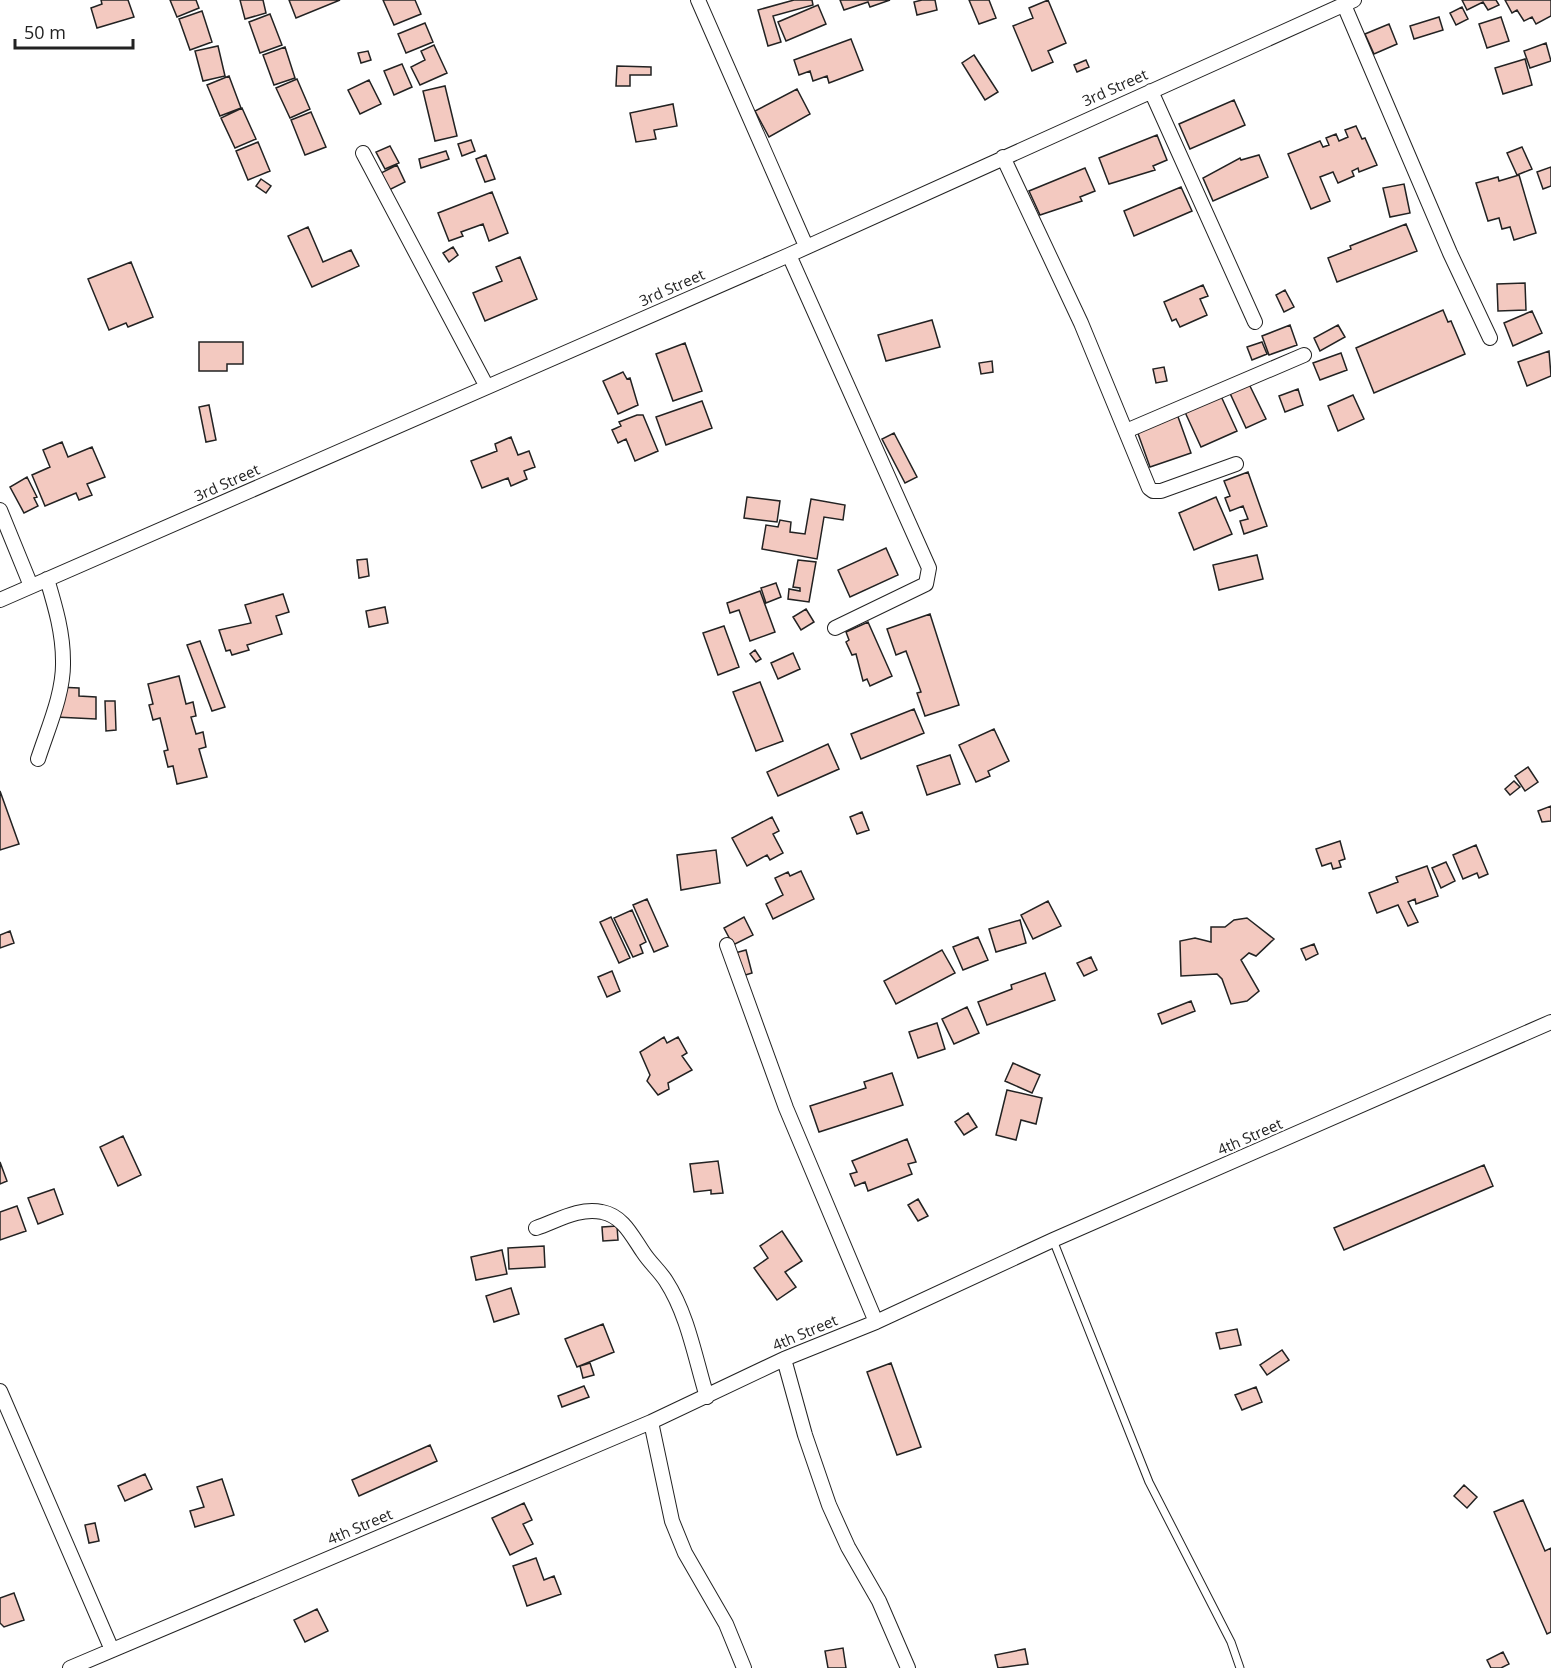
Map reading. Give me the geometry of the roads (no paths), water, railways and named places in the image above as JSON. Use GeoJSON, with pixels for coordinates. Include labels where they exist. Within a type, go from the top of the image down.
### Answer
{"type":"FeatureCollection","features":[{"type":"Feature","properties":{"kind":"street"},"geometry":{"type":"LineString","coordinates":[[698,0],[806,246]]}},
{"type":"Feature","properties":{"kind":"street"},"geometry":{"type":"LineString","coordinates":[[1349,2],[1450,253],[1490,338]]}},
{"type":"Feature","properties":{"kind":"street","name":"3rd Street"},"geometry":{"type":"LineString","coordinates":[[0,600],[789,255],[1349,2]]}},
{"type":"Feature","properties":{"kind":"street"},"geometry":{"type":"LineString","coordinates":[[1151,91],[1255,322]]}},
{"type":"Feature","properties":{"kind":"street"},"geometry":{"type":"LineString","coordinates":[[363,153],[487,387]]}},
{"type":"Feature","properties":{"kind":"street"},"geometry":{"type":"LineString","coordinates":[[1003,157],[1081,323],[1149,488],[1153,491],[1161,491],[1236,464]]}},
{"type":"Feature","properties":{"kind":"street"},"geometry":{"type":"LineString","coordinates":[[789,255],[929,568],[926,584],[835,628]]}},
{"type":"Feature","properties":{"kind":"street"},"geometry":{"type":"LineString","coordinates":[[1126,431],[1304,355]]}},
{"type":"Feature","properties":{"kind":"street"},"geometry":{"type":"LineString","coordinates":[[0,510],[31,586]]}},
{"type":"Feature","properties":{"kind":"street"},"geometry":{"type":"LineString","coordinates":[[38,759],[57,699],[64,663],[62,635],[47,579]]}},
{"type":"Feature","properties":{"kind":"street"},"geometry":{"type":"LineString","coordinates":[[727,945],[786,1108],[876,1322]]}},
{"type":"Feature","properties":{"kind":"street","name":"4th Street"},"geometry":{"type":"LineString","coordinates":[[70,1668],[651,1422],[784,1359],[876,1322],[1053,1240],[1551,1022]]}},
{"type":"Feature","properties":{"kind":"street"},"geometry":{"type":"LineString","coordinates":[[536,1228],[583,1211],[608,1214],[625,1226],[648,1260],[665,1279],[678,1302],[707,1397]]}},
{"type":"Feature","properties":{"kind":"street"},"geometry":{"type":"LineString","coordinates":[[784,1359],[805,1435],[829,1505],[848,1547],[879,1601],[908,1668]]}},
{"type":"Feature","properties":{"kind":"street"},"geometry":{"type":"LineString","coordinates":[[0,1391],[112,1650]]}},
{"type":"Feature","properties":{"kind":"street"},"geometry":{"type":"LineString","coordinates":[[651,1422],[672,1521],[685,1553],[726,1624],[744,1668]]}},
{"type":"Feature","properties":{"kind":"lane"},"geometry":{"type":"LineString","coordinates":[[1053,1240],[1149,1482],[1231,1642],[1240,1668]]}}]}
